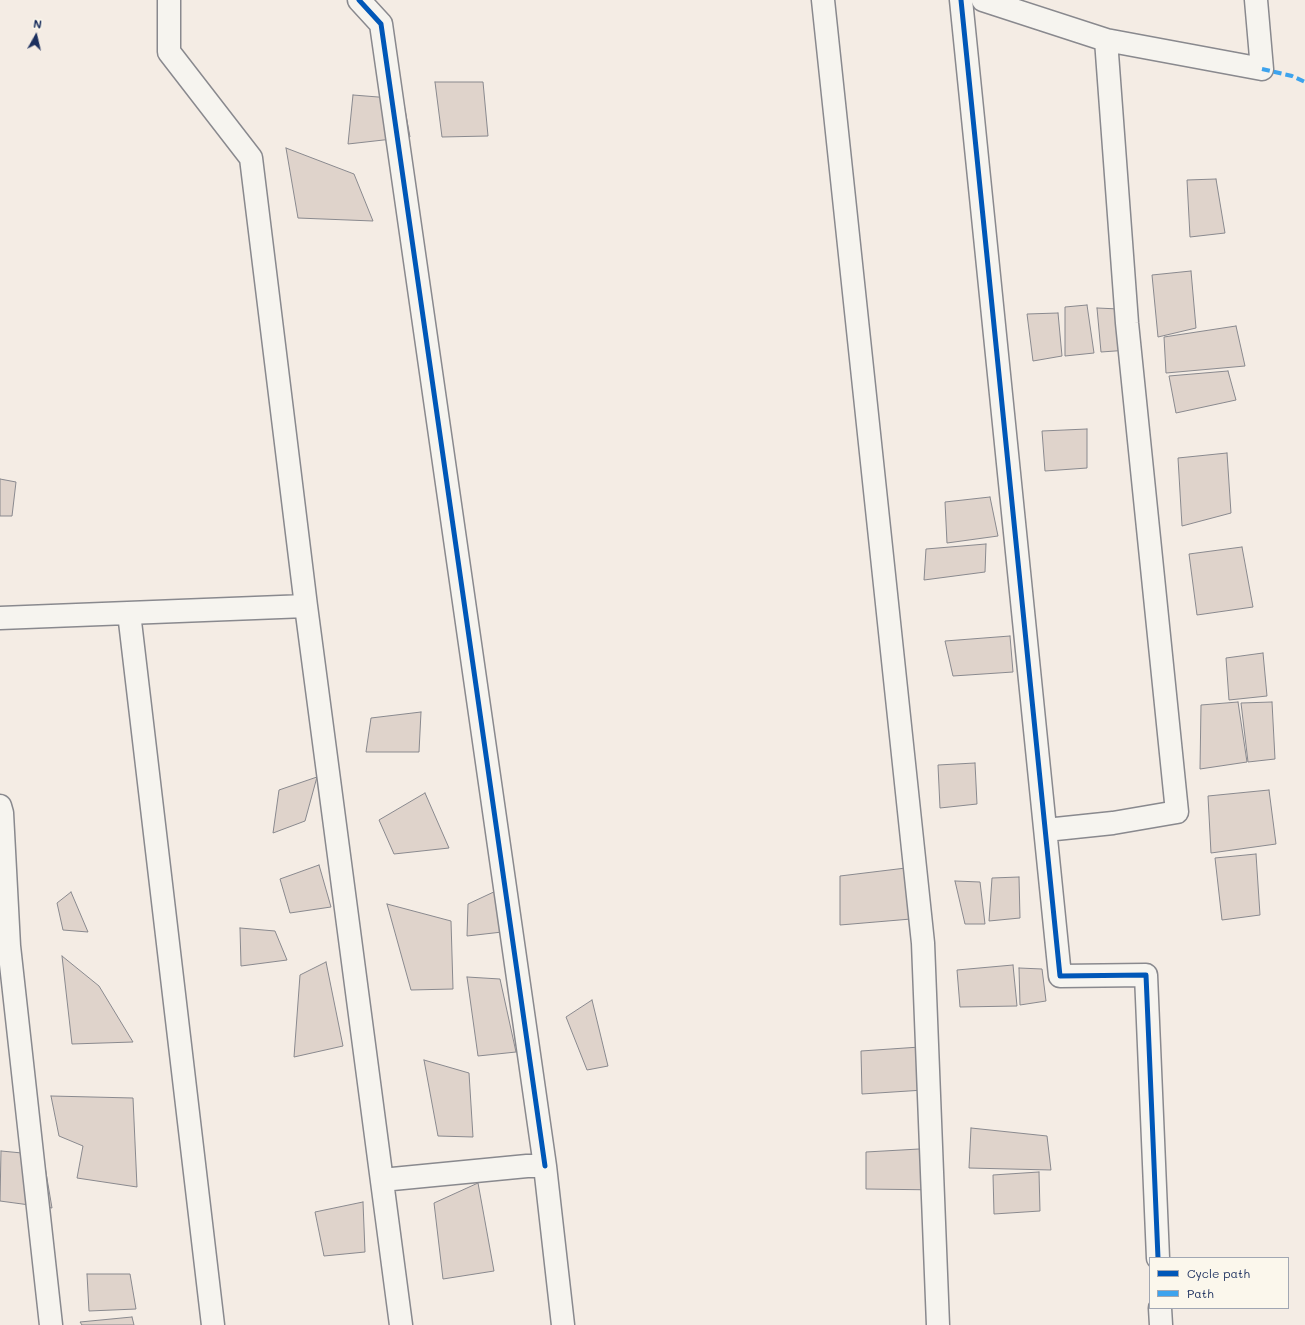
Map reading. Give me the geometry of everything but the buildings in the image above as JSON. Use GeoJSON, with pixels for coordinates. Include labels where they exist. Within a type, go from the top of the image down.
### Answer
{"type":"FeatureCollection","features":[{"type":"Feature","properties":{"kind":"street"},"geometry":{"type":"LineString","coordinates":[[168,0],[170,52],[251,158],[306,606],[401,1325]]}},
{"type":"Feature","properties":{"kind":"street"},"geometry":{"type":"LineString","coordinates":[[359,0],[381,24],[545,1166],[563,1325]]}},
{"type":"Feature","properties":{"kind":"street"},"geometry":{"type":"LineString","coordinates":[[823,0],[923,942],[938,1325]]}},
{"type":"Feature","properties":{"kind":"street"},"geometry":{"type":"LineString","coordinates":[[961,0],[1060,976],[1146,975],[1158,1257]]}},
{"type":"Feature","properties":{"kind":"street"},"geometry":{"type":"LineString","coordinates":[[983,0],[1106,40],[1262,69],[1256,0]]}},
{"type":"Feature","properties":{"kind":"street"},"geometry":{"type":"LineString","coordinates":[[1046,830],[1113,823],[1177,812],[1128,336],[1106,40]]}},
{"type":"Feature","properties":{"kind":"street"},"geometry":{"type":"LineString","coordinates":[[0,618],[306,606]]}},
{"type":"Feature","properties":{"kind":"street"},"geometry":{"type":"LineString","coordinates":[[129,613],[213,1325]]}},
{"type":"Feature","properties":{"kind":"street"},"geometry":{"type":"LineString","coordinates":[[0,806],[2,813],[9,946],[51,1325]]}},
{"type":"Feature","properties":{"kind":"street"},"geometry":{"type":"LineString","coordinates":[[382,1180],[527,1166],[545,1166]]}},
{"type":"Feature","properties":{"kind":"street"},"geometry":{"type":"LineString","coordinates":[[1160,1309],[1161,1325]]}},
{"type":"Feature","properties":{"kind":"marked path"},"geometry":{"type":"LineString","coordinates":[[1262,69],[1292,76],[1305,82]]}},
{"type":"Feature","properties":{"kind":"cycle path"},"geometry":{"type":"LineString","coordinates":[[359,0],[381,24],[545,1166]]}},
{"type":"Feature","properties":{"kind":"cycle path"},"geometry":{"type":"LineString","coordinates":[[961,0],[1060,976],[1146,975],[1158,1257]]}}]}
